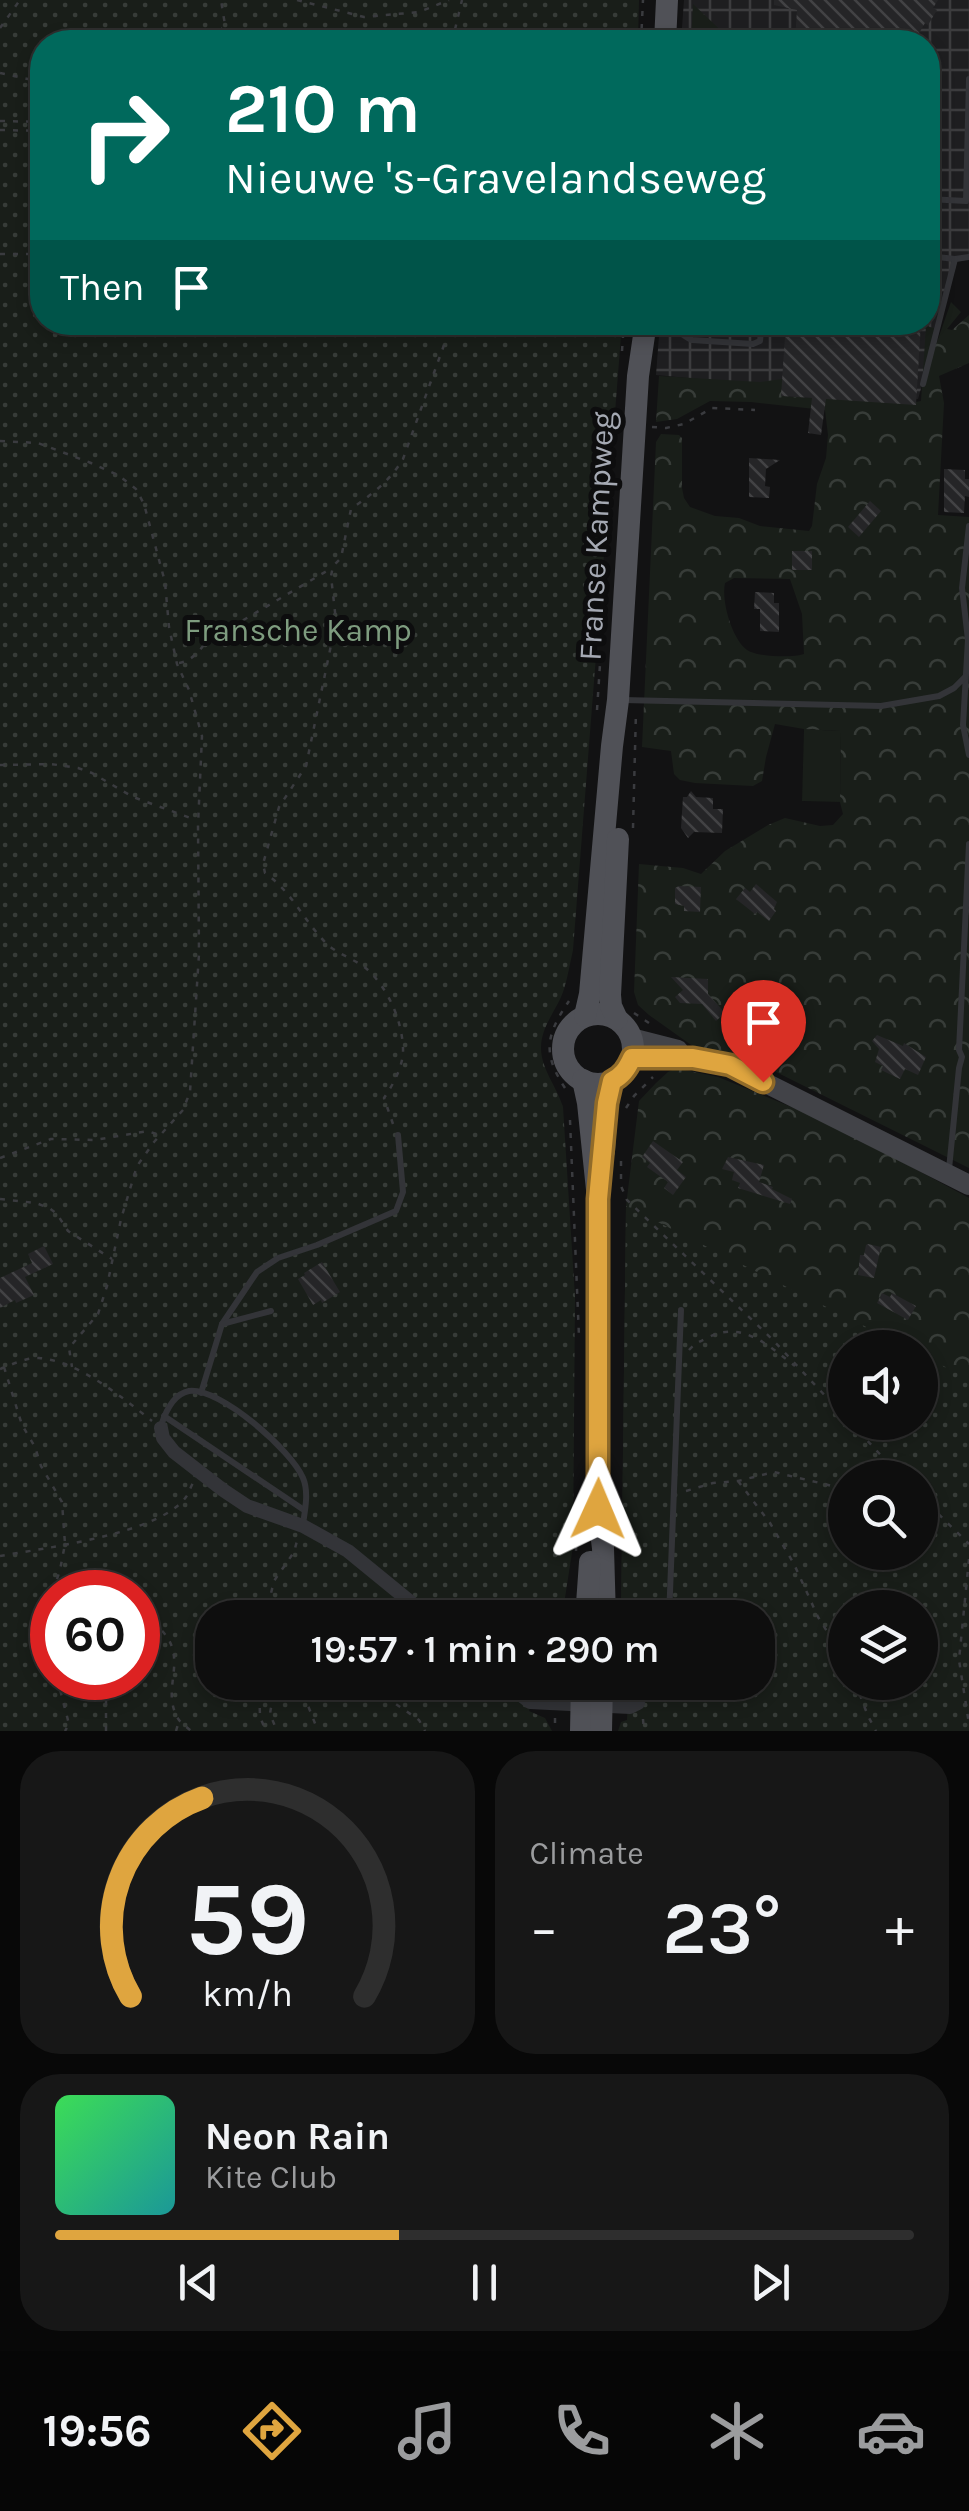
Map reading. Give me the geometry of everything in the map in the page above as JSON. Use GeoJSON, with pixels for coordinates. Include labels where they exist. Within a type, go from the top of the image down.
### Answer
{"type":"FeatureCollection","features":[{"type":"Feature","properties":{"kind":"main road"},"geometry":{"type":"LineString","coordinates":[[653,30],[654,0]]}},
{"type":"Feature","properties":{"kind":"main road"},"geometry":{"type":"LineString","coordinates":[[667,30],[668,0]]}},
{"type":"Feature","properties":{"kind":"main road","name":"Franse Kampweg"},"geometry":{"type":"LineString","coordinates":[[636,335],[638,376]]}},
{"type":"Feature","properties":{"kind":"main road","name":"Franse Kampweg"},"geometry":{"type":"LineString","coordinates":[[585,1016],[618,700],[638,376],[644,335]]}},
{"type":"Feature","properties":{"kind":"main road","name":"Franse Kampweg"},"geometry":{"type":"LineString","coordinates":[[618,700],[622,746],[610,995],[611,1006],[627,1031]]}},
{"type":"Feature","properties":{"kind":"main road"},"geometry":{"type":"LineString","coordinates":[[627,1031],[628,1068],[620,1077],[598,1084],[583,1080],[570,1069],[563,1048],[570,1028],[585,1016],[598,1013],[627,1031],[693,1058],[730,1065],[969,1186]]}},
{"type":"Feature","properties":{"kind":"main road"},"geometry":{"type":"LineString","coordinates":[[583,1080],[598,1199]]}},
{"type":"Feature","properties":{"kind":"main road"},"geometry":{"type":"LineString","coordinates":[[604,1600],[598,1509],[598,1199],[612,1081]]}},
{"type":"Feature","properties":{"kind":"main road"},"geometry":{"type":"LineString","coordinates":[[588,1600],[598,1509]]}},
{"type":"Feature","properties":{"kind":"main road"},"geometry":{"type":"LineString","coordinates":[[581,1731],[590,1700]]}},
{"type":"Feature","properties":{"kind":"main road"},"geometry":{"type":"LineString","coordinates":[[593,1700],[601,1731]]}},
{"type":"Feature","properties":{"kind":"street"},"geometry":{"type":"LineString","coordinates":[[162,1422],[163,1438],[203,1475],[247,1506],[304,1518],[408,1600]]}},
{"type":"Feature","properties":{"kind":"street"},"geometry":{"type":"LineString","coordinates":[[611,1700],[630,1706],[638,1703]]}},
{"type":"Feature","properties":{"kind":"lane"},"geometry":{"type":"LineString","coordinates":[[940,200],[966,201],[969,79]]}},
{"type":"Feature","properties":{"kind":"lane"},"geometry":{"type":"LineString","coordinates":[[940,257],[969,257]]}},
{"type":"Feature","properties":{"kind":"lane"},"geometry":{"type":"LineString","coordinates":[[940,318],[955,259]]}},
{"type":"Feature","properties":{"kind":"lane"},"geometry":{"type":"LineString","coordinates":[[683,335],[692,340],[752,344],[760,341],[761,335]]}},
{"type":"Feature","properties":{"kind":"lane"},"geometry":{"type":"LineString","coordinates":[[923,384],[936,335]]}},
{"type":"Feature","properties":{"kind":"lane"},"geometry":{"type":"LineString","coordinates":[[969,526],[962,588],[968,640],[964,724],[969,755]]}},
{"type":"Feature","properties":{"kind":"lane"},"geometry":{"type":"LineString","coordinates":[[618,700],[881,706],[940,696],[965,677]]}},
{"type":"Feature","properties":{"kind":"lane"},"geometry":{"type":"LineString","coordinates":[[948,1175],[962,1058],[969,844]]}},
{"type":"Feature","properties":{"kind":"lane"},"geometry":{"type":"LineString","coordinates":[[202,1393],[222,1324],[257,1272],[278,1258],[318,1245],[396,1210],[402,1192],[398,1135]]}},
{"type":"Feature","properties":{"kind":"lane"},"geometry":{"type":"LineString","coordinates":[[670,1600],[681,1310]]}},
{"type":"Feature","properties":{"kind":"lane"},"geometry":{"type":"LineString","coordinates":[[222,1324],[272,1312]]}},
{"type":"Feature","properties":{"kind":"lane"},"geometry":{"type":"LineString","coordinates":[[188,1391],[202,1393],[234,1409],[279,1444],[296,1462],[306,1483],[304,1518],[162,1422],[175,1398],[188,1391]]}},
{"type":"Feature","properties":{"kind":"lane"},"geometry":{"type":"LineString","coordinates":[[638,1703],[642,1700]]}},
{"type":"Feature","properties":{"kind":"path"},"geometry":{"type":"LineString","coordinates":[[0,28],[20,0]]}},
{"type":"Feature","properties":{"kind":"path"},"geometry":{"type":"LineString","coordinates":[[221,0],[226,25],[222,30]]}},
{"type":"Feature","properties":{"kind":"path"},"geometry":{"type":"LineString","coordinates":[[296,0],[364,17],[420,12],[449,0]]}},
{"type":"Feature","properties":{"kind":"path"},"geometry":{"type":"LineString","coordinates":[[455,30],[462,0]]}},
{"type":"Feature","properties":{"kind":"path"},"geometry":{"type":"LineString","coordinates":[[642,30],[643,0]]}},
{"type":"Feature","properties":{"kind":"path"},"geometry":{"type":"LineString","coordinates":[[0,73],[30,79]]}},
{"type":"Feature","properties":{"kind":"path"},"geometry":{"type":"LineString","coordinates":[[0,120],[30,121]]}},
{"type":"Feature","properties":{"kind":"path"},"geometry":{"type":"LineString","coordinates":[[0,130],[30,131]]}},
{"type":"Feature","properties":{"kind":"path"},"geometry":{"type":"LineString","coordinates":[[0,254],[30,254]]}},
{"type":"Feature","properties":{"kind":"path"},"geometry":{"type":"LineString","coordinates":[[398,1135],[384,1098],[393,1085],[404,1052],[388,996],[370,971],[331,949],[282,885],[265,872],[263,864],[279,806],[306,766],[336,620],[331,576],[340,558],[351,509],[381,488],[403,459],[445,335]]}},
{"type":"Feature","properties":{"kind":"path"},"geometry":{"type":"LineString","coordinates":[[635,426],[666,428],[684,424],[712,408],[755,410]]}},
{"type":"Feature","properties":{"kind":"path"},"geometry":{"type":"LineString","coordinates":[[0,442],[38,443],[118,475],[136,489],[144,504],[165,582],[177,664],[202,736],[199,954],[190,1092],[183,1110],[136,1166],[108,1286],[98,1314],[69,1348],[72,1367]]}},
{"type":"Feature","properties":{"kind":"path"},"geometry":{"type":"LineString","coordinates":[[177,664],[186,662],[206,642],[334,566]]}},
{"type":"Feature","properties":{"kind":"path"},"geometry":{"type":"LineString","coordinates":[[0,765],[78,768],[132,797],[198,820]]}},
{"type":"Feature","properties":{"kind":"path"},"geometry":{"type":"LineString","coordinates":[[627,1031],[654,1026]]}},
{"type":"Feature","properties":{"kind":"path"},"geometry":{"type":"LineString","coordinates":[[625,1115],[627,1104],[649,1079]]}},
{"type":"Feature","properties":{"kind":"path"},"geometry":{"type":"LineString","coordinates":[[0,1158],[51,1139],[95,1140],[148,1131],[160,1136]]}},
{"type":"Feature","properties":{"kind":"path"},"geometry":{"type":"LineString","coordinates":[[621,1155],[620,1186],[626,1200],[772,1339],[828,1399]]}},
{"type":"Feature","properties":{"kind":"path"},"geometry":{"type":"LineString","coordinates":[[0,1199],[49,1208],[68,1230],[112,1259]]}},
{"type":"Feature","properties":{"kind":"path"},"geometry":{"type":"LineString","coordinates":[[678,1362],[694,1344],[717,1333],[740,1331],[761,1340],[804,1374]]}},
{"type":"Feature","properties":{"kind":"path"},"geometry":{"type":"LineString","coordinates":[[60,1570],[65,1544],[62,1502],[22,1425],[2,1368],[36,1357],[72,1367],[162,1422]]}},
{"type":"Feature","properties":{"kind":"path"},"geometry":{"type":"LineString","coordinates":[[867,1440],[885,1460]]}},
{"type":"Feature","properties":{"kind":"path"},"geometry":{"type":"LineString","coordinates":[[673,1498],[713,1482],[738,1481],[774,1472],[828,1485]]}},
{"type":"Feature","properties":{"kind":"path"},"geometry":{"type":"LineString","coordinates":[[0,1556],[135,1528],[185,1499],[191,1484],[203,1475]]}},
{"type":"Feature","properties":{"kind":"path"},"geometry":{"type":"LineString","coordinates":[[738,1481],[770,1523],[828,1634]]}},
{"type":"Feature","properties":{"kind":"path"},"geometry":{"type":"LineString","coordinates":[[938,1514],[969,1544]]}},
{"type":"Feature","properties":{"kind":"path"},"geometry":{"type":"LineString","coordinates":[[269,1600],[274,1581],[294,1552],[304,1518]]}},
{"type":"Feature","properties":{"kind":"path"},"geometry":{"type":"LineString","coordinates":[[969,1558],[959,1660],[969,1724]]}},
{"type":"Feature","properties":{"kind":"path"},"geometry":{"type":"LineString","coordinates":[[160,1628],[168,1635],[175,1653],[172,1699],[179,1720],[191,1731]]}},
{"type":"Feature","properties":{"kind":"path"},"geometry":{"type":"LineString","coordinates":[[62,1700],[69,1724],[65,1731]]}},
{"type":"Feature","properties":{"kind":"path"},"geometry":{"type":"LineString","coordinates":[[106,1700],[106,1731]]}},
{"type":"Feature","properties":{"kind":"path"},"geometry":{"type":"LineString","coordinates":[[260,1700],[260,1718],[266,1731]]}},
{"type":"Feature","properties":{"kind":"path"},"geometry":{"type":"LineString","coordinates":[[272,1700],[270,1714],[276,1731]]}},
{"type":"Feature","properties":{"kind":"path"},"geometry":{"type":"LineString","coordinates":[[306,1700],[318,1731]]}},
{"type":"Feature","properties":{"kind":"path"},"geometry":{"type":"LineString","coordinates":[[390,1700],[419,1720],[425,1731]]}},
{"type":"Feature","properties":{"kind":"path"},"geometry":{"type":"LineString","coordinates":[[862,1700],[876,1731]]}},
{"type":"Feature","properties":{"kind":"path"},"geometry":{"type":"LineString","coordinates":[[176,1731],[179,1720]]}},
{"type":"Feature","properties":{"kind":"shaded area"},"geometry":{"type":"Polygon","coordinates":[[[684,0],[969,0],[969,259],[957,262],[940,322],[940,30],[682,30],[684,0]]]}},
{"type":"Feature","properties":{"kind":"shaded area"},"geometry":{"type":"Polygon","coordinates":[[[659,335],[936,335],[918,399],[656,375],[659,335]]]}},
{"type":"Feature","properties":{"kind":"green space","name":"Fransche Kamp"},"geometry":{"type":"Polygon","coordinates":[[[0,0],[639,0],[638,30],[30,30],[30,335],[621,335],[573,950],[564,989],[544,1032],[541,1048],[563,1107],[575,1297],[573,1546],[565,1600],[195,1600],[195,1700],[532,1700],[529,1711],[545,1718],[552,1731],[0,1731],[0,0]]]}},
{"type":"Feature","properties":{"kind":"green space"},"geometry":{"type":"Polygon","coordinates":[[[693,4],[720,30],[692,30],[693,4]]]}},
{"type":"Feature","properties":{"kind":"green space"},"geometry":{"type":"Polygon","coordinates":[[[951,302],[961,312],[947,329],[952,330],[969,315],[969,363],[939,376],[944,403],[938,515],[969,517],[969,1168],[768,1068],[694,1047],[638,1005],[634,992],[639,864],[683,868],[701,874],[725,851],[768,825],[785,818],[833,825],[843,814],[841,731],[775,724],[762,781],[753,786],[680,780],[674,774],[671,751],[642,747],[656,442],[661,434],[682,438],[682,488],[690,507],[760,526],[809,531],[828,435],[825,410],[751,402],[710,401],[677,419],[656,422],[659,376],[760,382],[782,379],[782,396],[915,404],[921,401],[925,335],[936,335],[937,342],[951,302]],[[734,578],[725,583],[729,619],[747,650],[775,656],[804,654],[802,614],[790,579],[734,578]]]}},
{"type":"Feature","properties":{"kind":"green space"},"geometry":{"type":"Polygon","coordinates":[[[804,729],[841,731],[840,802],[802,801],[804,729]]]}},
{"type":"Feature","properties":{"kind":"green space"},"geometry":{"type":"Polygon","coordinates":[[[676,1068],[718,1077],[828,1122],[969,1198],[969,1578],[938,1597],[938,1590],[828,1590],[828,1609],[775,1611],[775,1600],[621,1600],[626,1206],[639,1101],[676,1068]]]}},
{"type":"Feature","properties":{"kind":"green space"},"geometry":{"type":"Polygon","coordinates":[[[626,1206],[872,1330],[828,1330],[828,1440],[938,1440],[938,1363],[969,1379],[969,1731],[618,1731],[621,1722],[627,1720],[628,1700],[775,1700],[775,1600],[621,1600],[626,1206]]]}},
{"type":"Feature","properties":{"kind":"building"},"geometry":{"type":"Polygon","coordinates":[[[774,0],[938,0],[933,8],[937,10],[921,30],[796,30],[797,10],[774,5],[774,0]]]}},
{"type":"Feature","properties":{"kind":"building"},"geometry":{"type":"Polygon","coordinates":[[[920,335],[916,405],[826,399],[821,435],[808,433],[812,398],[781,396],[785,337],[782,336],[920,335]]]}},
{"type":"Feature","properties":{"kind":"building"},"geometry":{"type":"Polygon","coordinates":[[[749,458],[780,460],[766,469],[769,498],[749,497],[749,458]]]}},
{"type":"Feature","properties":{"kind":"building"},"geometry":{"type":"Polygon","coordinates":[[[944,469],[965,470],[969,497],[965,496],[964,513],[944,512],[944,469]]]}},
{"type":"Feature","properties":{"kind":"building"},"geometry":{"type":"Polygon","coordinates":[[[870,501],[881,511],[859,537],[848,527],[870,501]]]}},
{"type":"Feature","properties":{"kind":"building"},"geometry":{"type":"Polygon","coordinates":[[[792,551],[812,551],[812,570],[792,570],[792,551]]]}},
{"type":"Feature","properties":{"kind":"building"},"geometry":{"type":"Polygon","coordinates":[[[755,592],[774,593],[774,603],[779,603],[779,632],[760,631],[760,609],[754,609],[755,592]]]}},
{"type":"Feature","properties":{"kind":"building"},"geometry":{"type":"Polygon","coordinates":[[[691,791],[696,797],[713,798],[713,809],[723,809],[722,833],[694,832],[688,838],[681,828],[683,797],[691,791]]]}},
{"type":"Feature","properties":{"kind":"building"},"geometry":{"type":"Polygon","coordinates":[[[756,884],[777,902],[769,921],[736,899],[745,888],[750,892],[756,884]]]}},
{"type":"Feature","properties":{"kind":"building"},"geometry":{"type":"Polygon","coordinates":[[[701,887],[700,912],[684,911],[684,906],[675,904],[675,888],[701,887]]]}},
{"type":"Feature","properties":{"kind":"building"},"geometry":{"type":"Polygon","coordinates":[[[671,977],[708,979],[708,994],[725,1013],[716,1021],[702,1004],[680,1003],[675,997],[683,990],[671,977]]]}},
{"type":"Feature","properties":{"kind":"building"},"geometry":{"type":"Polygon","coordinates":[[[877,1035],[903,1046],[904,1043],[926,1057],[918,1075],[905,1069],[900,1079],[881,1070],[883,1066],[875,1062],[879,1049],[872,1041],[877,1035]]]}},
{"type":"Feature","properties":{"kind":"building"},"geometry":{"type":"Polygon","coordinates":[[[653,1141],[683,1162],[677,1170],[686,1177],[673,1195],[664,1188],[668,1182],[647,1167],[650,1163],[642,1157],[653,1141]]]}},
{"type":"Feature","properties":{"kind":"building"},"geometry":{"type":"Polygon","coordinates":[[[728,1157],[764,1165],[759,1182],[792,1199],[790,1204],[738,1188],[740,1183],[732,1180],[734,1172],[722,1169],[728,1157]]]}},
{"type":"Feature","properties":{"kind":"building"},"geometry":{"type":"Polygon","coordinates":[[[868,1244],[881,1247],[874,1278],[858,1275],[860,1255],[864,1255],[868,1244]]]}},
{"type":"Feature","properties":{"kind":"building"},"geometry":{"type":"Polygon","coordinates":[[[44,1246],[53,1264],[25,1277],[34,1295],[0,1308],[0,1278],[32,1263],[28,1254],[44,1246]]]}},
{"type":"Feature","properties":{"kind":"building"},"geometry":{"type":"Polygon","coordinates":[[[322,1262],[340,1292],[313,1305],[298,1279],[322,1262]]]}},
{"type":"Feature","properties":{"kind":"building"},"geometry":{"type":"Polygon","coordinates":[[[882,1293],[890,1297],[892,1293],[916,1306],[908,1320],[877,1303],[882,1293]]]}},
{"type":"Feature","properties":{"kind":"route"},"geometry":{"type":"LineString","coordinates":[[598,1509],[598,1199],[612,1081],[628,1068],[632,1058],[693,1058],[730,1065],[763,1082]]}}]}
